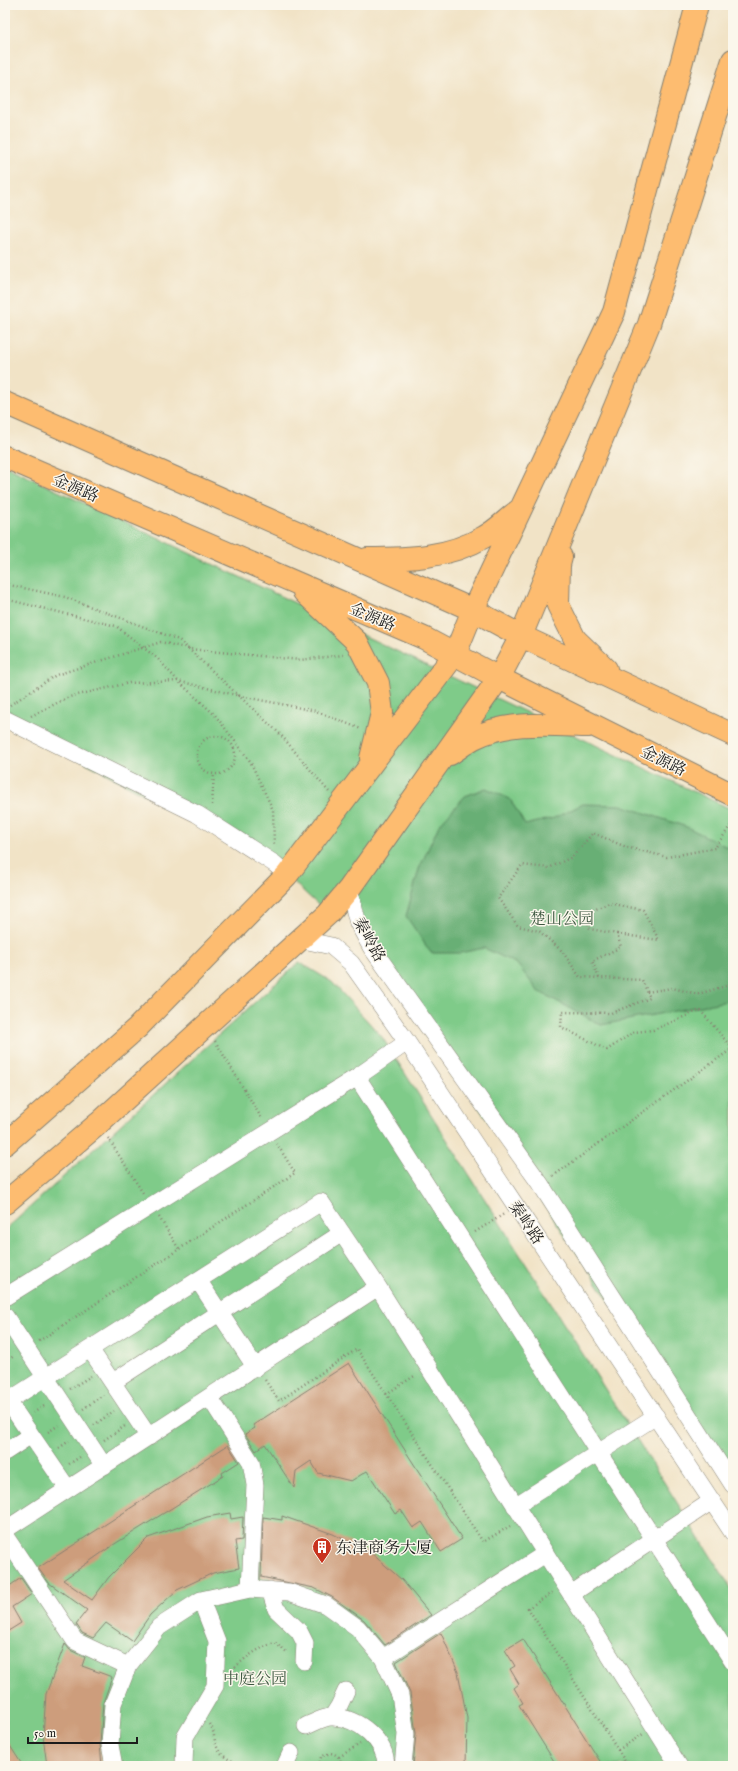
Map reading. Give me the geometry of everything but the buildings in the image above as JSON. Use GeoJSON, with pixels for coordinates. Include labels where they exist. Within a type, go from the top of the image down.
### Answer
{"type":"FeatureCollection","features":[{"type":"Feature","properties":{"kind":"main road"},"geometry":{"type":"LineString","coordinates":[[5,1144],[137,1028],[339,805],[455,654],[473,610],[614,312],[698,5]]}},
{"type":"Feature","properties":{"kind":"main road"},"geometry":{"type":"LineString","coordinates":[[5,1203],[99,1123],[328,914],[349,888],[499,678],[522,636],[648,324],[733,60]]}},
{"type":"Feature","properties":{"kind":"main road"},"geometry":{"type":"LineString","coordinates":[[5,403],[473,610],[522,636],[733,735]]}},
{"type":"Feature","properties":{"kind":"main road","name":"金源路"},"geometry":{"type":"LineString","coordinates":[[5,456],[424,638],[499,678],[733,794]]}},
{"type":"Feature","properties":{"kind":"main road"},"geometry":{"type":"LineString","coordinates":[[360,560],[425,557],[463,548],[485,537],[522,507]]}},
{"type":"Feature","properties":{"kind":"main road"},"geometry":{"type":"LineString","coordinates":[[570,516],[559,565],[558,605],[575,639],[618,681]]}},
{"type":"Feature","properties":{"kind":"main road"},"geometry":{"type":"LineString","coordinates":[[295,582],[357,642],[378,683],[382,713],[369,766]]}},
{"type":"Feature","properties":{"kind":"main road"},"geometry":{"type":"LineString","coordinates":[[441,760],[474,738],[499,730],[526,724],[595,726]]}},
{"type":"Feature","properties":{"kind":"street"},"geometry":{"type":"LineString","coordinates":[[10,721],[197,814],[281,870]]}},
{"type":"Feature","properties":{"kind":"street","name":"秦岭路"},"geometry":{"type":"LineString","coordinates":[[349,888],[358,923],[371,947],[541,1185],[733,1485]]}},
{"type":"Feature","properties":{"kind":"street","name":"秦岭路"},"geometry":{"type":"LineString","coordinates":[[299,939],[331,946],[351,963],[407,1042],[733,1533]]}},
{"type":"Feature","properties":{"kind":"street"},"geometry":{"type":"LineString","coordinates":[[5,1298],[270,1132],[407,1042]]}},
{"type":"Feature","properties":{"kind":"street"},"geometry":{"type":"LineString","coordinates":[[357,1076],[733,1662]]}},
{"type":"Feature","properties":{"kind":"street"},"geometry":{"type":"LineString","coordinates":[[68,1489],[7,1402],[321,1202],[378,1287],[680,1766]]}},
{"type":"Feature","properties":{"kind":"street"},"geometry":{"type":"LineString","coordinates":[[113,1382],[342,1233]]}},
{"type":"Feature","properties":{"kind":"street"},"geometry":{"type":"LineString","coordinates":[[198,1280],[256,1368]]}},
{"type":"Feature","properties":{"kind":"street"},"geometry":{"type":"LineString","coordinates":[[5,1530],[210,1398],[378,1287]]}},
{"type":"Feature","properties":{"kind":"street"},"geometry":{"type":"LineString","coordinates":[[5,1316],[104,1466]]}},
{"type":"Feature","properties":{"kind":"street"},"geometry":{"type":"LineString","coordinates":[[90,1348],[149,1437]]}},
{"type":"Feature","properties":{"kind":"street"},"geometry":{"type":"LineString","coordinates":[[210,1398],[251,1462],[255,1485],[250,1589]]}},
{"type":"Feature","properties":{"kind":"street"},"geometry":{"type":"LineString","coordinates":[[519,1512],[599,1451],[656,1416]]}},
{"type":"Feature","properties":{"kind":"street"},"geometry":{"type":"LineString","coordinates":[[5,1452],[31,1435]]}},
{"type":"Feature","properties":{"kind":"street"},"geometry":{"type":"LineString","coordinates":[[568,1589],[654,1540],[712,1501]]}},
{"type":"Feature","properties":{"kind":"street"},"geometry":{"type":"LineString","coordinates":[[5,1536],[75,1641],[128,1666]]}},
{"type":"Feature","properties":{"kind":"street"},"geometry":{"type":"LineString","coordinates":[[383,1658],[545,1554]]}},
{"type":"Feature","properties":{"kind":"street"},"geometry":{"type":"LineString","coordinates":[[114,1766],[110,1745],[114,1704],[128,1666],[158,1627],[201,1600],[250,1589],[289,1592],[326,1605],[358,1628],[383,1658],[400,1695],[406,1734],[403,1766]]}},
{"type":"Feature","properties":{"kind":"street"},"geometry":{"type":"LineString","coordinates":[[270,1590],[276,1609],[299,1631],[305,1643],[304,1661]]}},
{"type":"Feature","properties":{"kind":"street"},"geometry":{"type":"LineString","coordinates":[[184,1766],[185,1737],[215,1686],[217,1641],[201,1600]]}},
{"type":"Feature","properties":{"kind":"street"},"geometry":{"type":"LineString","coordinates":[[332,1717],[346,1691]]}},
{"type":"Feature","properties":{"kind":"street"},"geometry":{"type":"LineString","coordinates":[[306,1726],[332,1717],[352,1721],[369,1732],[378,1742],[386,1760],[386,1766]]}},
{"type":"Feature","properties":{"kind":"path"},"geometry":{"type":"LineString","coordinates":[[5,584],[65,597],[179,640],[281,735],[339,805]]}},
{"type":"Feature","properties":{"kind":"path"},"geometry":{"type":"LineString","coordinates":[[5,599],[116,626],[158,658],[178,680],[216,715],[250,761],[273,810],[281,870]]}},
{"type":"Feature","properties":{"kind":"path"},"geometry":{"type":"LineString","coordinates":[[5,708],[56,675],[161,642],[190,649],[300,660],[344,655]]}},
{"type":"Feature","properties":{"kind":"path"},"geometry":{"type":"LineString","coordinates":[[10,721],[69,697],[129,683],[178,680],[240,696],[316,711],[365,731]]}},
{"type":"Feature","properties":{"kind":"path"},"geometry":{"type":"LineString","coordinates":[[220,737],[231,743],[235,755],[231,767],[220,774],[214,774],[208,772],[199,764],[198,752],[203,741],[208,738],[220,737]]}},
{"type":"Feature","properties":{"kind":"path"},"geometry":{"type":"LineString","coordinates":[[212,798],[214,774]]}},
{"type":"Feature","properties":{"kind":"path"},"geometry":{"type":"LineString","coordinates":[[541,1185],[733,1048],[700,1010],[653,1030],[634,1032],[607,1050],[561,1027],[562,1012],[611,1013],[650,998],[642,980],[580,977],[562,951],[539,931],[518,926],[498,898],[522,865],[549,868],[572,857],[593,833],[626,847],[667,857],[715,848],[733,822]]}},
{"type":"Feature","properties":{"kind":"path"},"geometry":{"type":"LineString","coordinates":[[609,902],[643,910],[659,940],[618,934],[590,929],[585,914],[609,902]]}},
{"type":"Feature","properties":{"kind":"path"},"geometry":{"type":"LineString","coordinates":[[599,978],[592,962],[621,947],[618,934]]}},
{"type":"Feature","properties":{"kind":"path"},"geometry":{"type":"LineString","coordinates":[[647,992],[672,988],[698,994],[733,984]]}},
{"type":"Feature","properties":{"kind":"path"},"geometry":{"type":"LineString","coordinates":[[5,1362],[295,1173],[205,1025]]}},
{"type":"Feature","properties":{"kind":"path"},"geometry":{"type":"LineString","coordinates":[[99,1123],[179,1249]]}},
{"type":"Feature","properties":{"kind":"path"},"geometry":{"type":"LineString","coordinates":[[462,1240],[516,1206]]}},
{"type":"Feature","properties":{"kind":"path"},"geometry":{"type":"LineString","coordinates":[[256,1368],[279,1401],[357,1349],[483,1542],[519,1512]]}},
{"type":"Feature","properties":{"kind":"path"},"geometry":{"type":"LineString","coordinates":[[386,1394],[428,1367]]}},
{"type":"Feature","properties":{"kind":"path"},"geometry":{"type":"LineString","coordinates":[[568,1589],[528,1608],[628,1766]]}},
{"type":"Feature","properties":{"kind":"path"},"geometry":{"type":"LineString","coordinates":[[215,1686],[248,1656],[263,1646],[275,1643],[289,1653]]}},
{"type":"Feature","properties":{"kind":"path"},"geometry":{"type":"LineString","coordinates":[[201,1710],[212,1728],[213,1740],[219,1752],[227,1760],[236,1763],[238,1766]]}},
{"type":"Feature","properties":{"kind":"path"},"geometry":{"type":"LineString","coordinates":[[618,1750],[655,1727]]}},
{"type":"Feature","properties":{"kind":"path"},"geometry":{"type":"LineString","coordinates":[[339,1757],[372,1736]]}},
{"type":"Feature","properties":{"kind":"path"},"geometry":{"type":"LineString","coordinates":[[319,1766],[320,1760],[324,1754],[334,1753],[339,1757],[341,1766]]}},
{"type":"Feature","properties":{"kind":"green space","name":"楚山公园"},"geometry":{"type":"Polygon","coordinates":[[[5,466],[733,810],[733,1485],[371,947],[349,889],[328,914],[275,865],[5,719],[5,466]]]}},
{"type":"Feature","properties":{"kind":"green space"},"geometry":{"type":"Polygon","coordinates":[[[486,788],[510,799],[525,825],[554,818],[583,804],[621,805],[687,827],[733,850],[733,1002],[727,1001],[601,1025],[538,991],[517,964],[484,948],[460,953],[431,953],[406,916],[419,869],[439,825],[465,796],[486,788]]]}},
{"type":"Feature","properties":{"kind":"green space","name":"中庭公园"},"geometry":{"type":"Polygon","coordinates":[[[299,962],[332,982],[382,1037],[733,1591],[733,1766],[5,1766],[5,1230],[299,962]]]}},
{"type":"Feature","properties":{"kind":"place","name":"东津商务大厦"},"geometry":{"type":"Point","coordinates":[322,1564]}}]}
